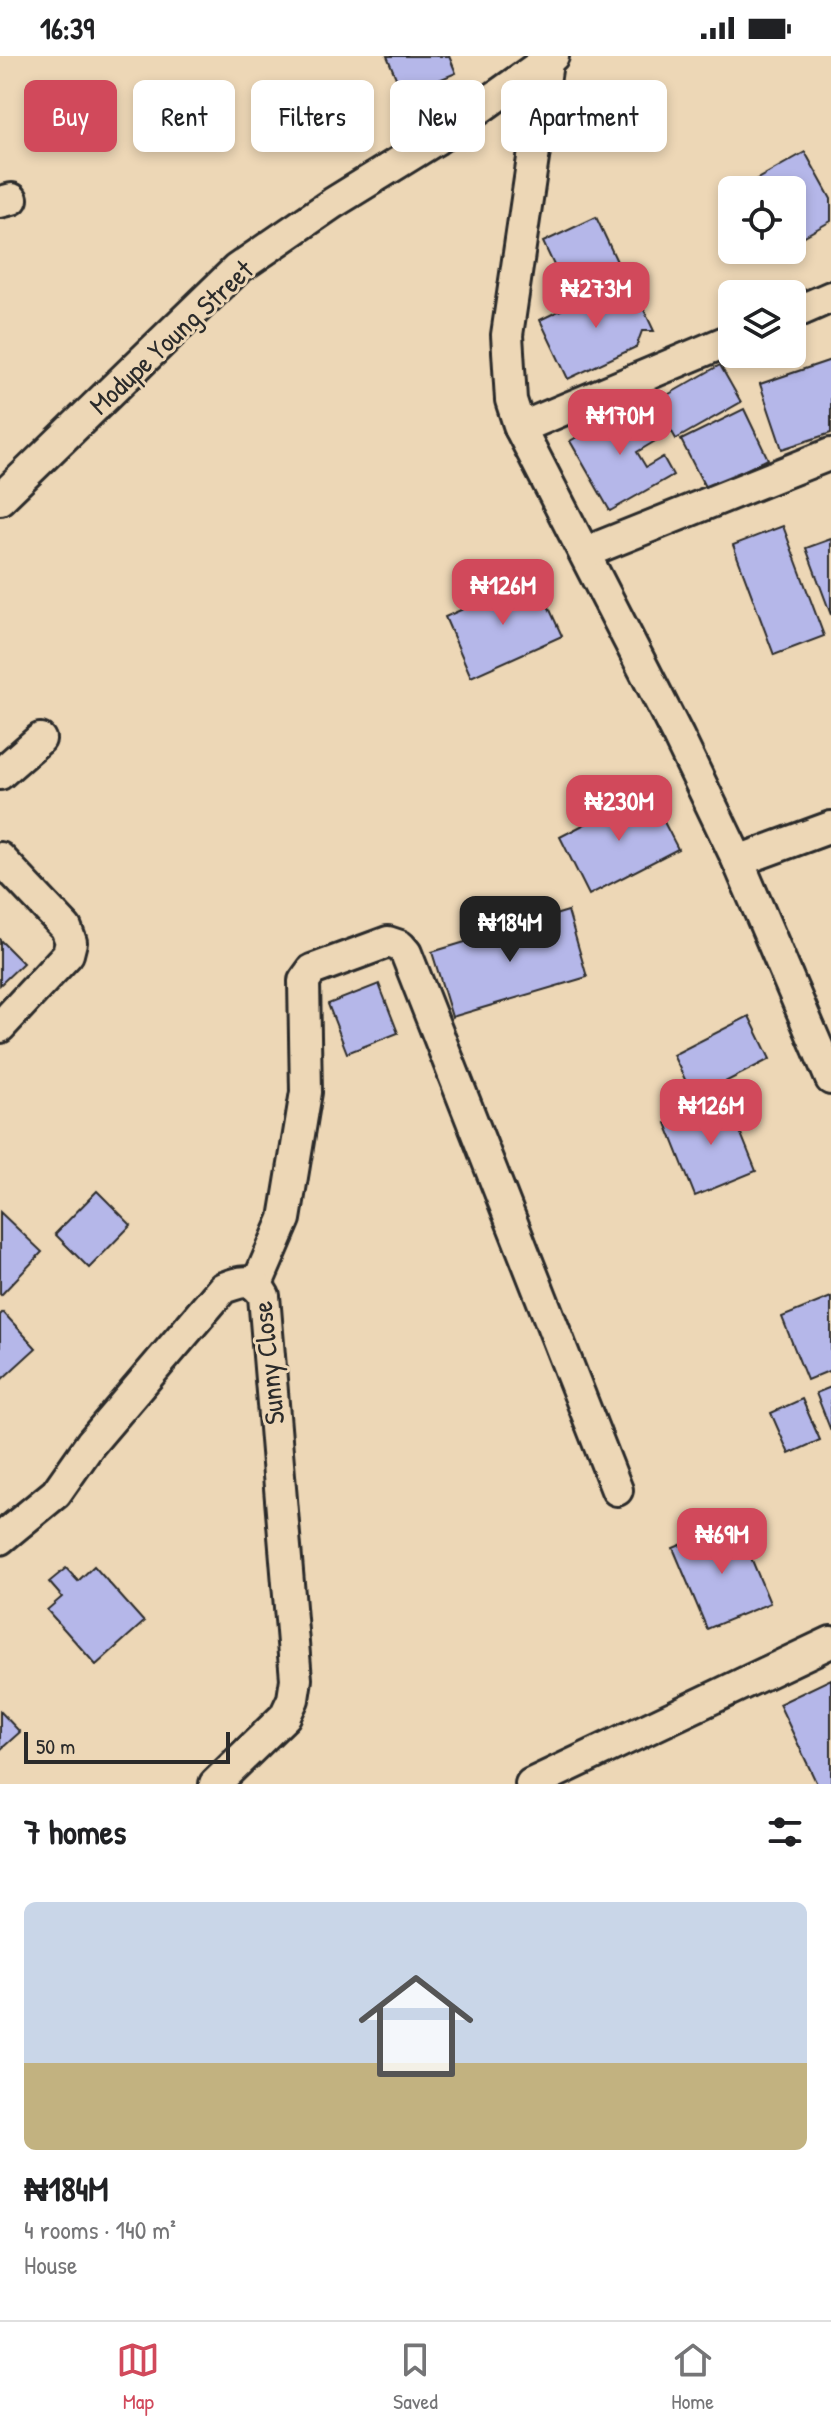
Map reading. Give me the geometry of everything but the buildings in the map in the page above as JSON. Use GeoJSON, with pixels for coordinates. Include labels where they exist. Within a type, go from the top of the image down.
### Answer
{"type":"FeatureCollection","features":[{"type":"Feature","properties":{"kind":"street"},"geometry":{"type":"LineString","coordinates":[[550,57],[507,335],[511,400],[520,428],[586,552],[738,861],[831,1079]]}},
{"type":"Feature","properties":{"kind":"street","name":"Modupe Young Street"},"geometry":{"type":"LineString","coordinates":[[0,499],[237,269],[333,203],[435,140],[550,57]]}},
{"type":"Feature","properties":{"kind":"street"},"geometry":{"type":"LineString","coordinates":[[806,308],[831,297]]}},
{"type":"Feature","properties":{"kind":"street"},"geometry":{"type":"LineString","coordinates":[[520,428],[718,345]]}},
{"type":"Feature","properties":{"kind":"street"},"geometry":{"type":"LineString","coordinates":[[586,552],[831,454]]}},
{"type":"Feature","properties":{"kind":"street"},"geometry":{"type":"LineString","coordinates":[[0,774],[40,739]]}},
{"type":"Feature","properties":{"kind":"street"},"geometry":{"type":"LineString","coordinates":[[738,861],[831,827]]}},
{"type":"Feature","properties":{"kind":"street"},"geometry":{"type":"LineString","coordinates":[[0,858],[66,928],[71,942],[68,954],[0,1027]]}},
{"type":"Feature","properties":{"kind":"street"},"geometry":{"type":"LineString","coordinates":[[257,1284],[285,1219],[306,1092],[304,981],[312,970],[388,942],[400,946],[412,967],[617,1490]]}},
{"type":"Feature","properties":{"kind":"street","name":"Sunny Close"},"geometry":{"type":"LineString","coordinates":[[0,1539],[56,1493],[91,1443],[223,1288],[245,1280],[257,1284],[264,1296],[296,1679],[293,1699],[285,1716],[215,1784]]}},
{"type":"Feature","properties":{"kind":"street"},"geometry":{"type":"LineString","coordinates":[[531,1784],[831,1642]]}}]}
